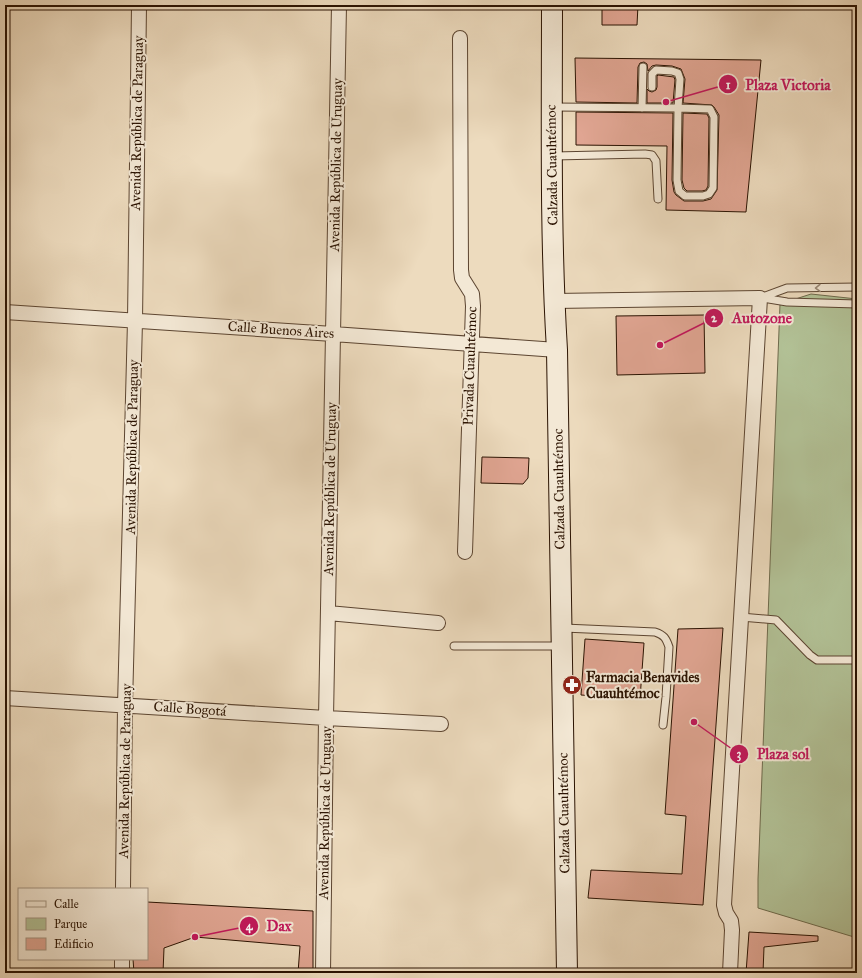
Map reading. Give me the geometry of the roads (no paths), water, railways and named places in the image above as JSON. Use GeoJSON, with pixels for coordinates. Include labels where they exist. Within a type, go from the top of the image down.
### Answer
{"type":"FeatureCollection","features":[{"type":"Feature","properties":{"kind":"main road","name":"Calzada Cuauhtémoc"},"geometry":{"type":"LineString","coordinates":[[552,5],[554,301],[557,350],[568,973]]}},
{"type":"Feature","properties":{"kind":"street","name":"Avenida República de Paraguay"},"geometry":{"type":"LineString","coordinates":[[123,888],[125,705],[135,320],[139,5]]}},
{"type":"Feature","properties":{"kind":"street","name":"Avenida República de Uruguay"},"geometry":{"type":"LineString","coordinates":[[323,973],[326,718],[339,5]]}},
{"type":"Feature","properties":{"kind":"street","name":"Privada Cuauhtémoc"},"geometry":{"type":"LineString","coordinates":[[460,38],[461,270],[462,278],[472,294],[473,306],[465,552]]}},
{"type":"Feature","properties":{"kind":"street"},"geometry":{"type":"LineString","coordinates":[[554,301],[760,298],[724,905],[726,913],[731,921],[732,930],[730,973]]}},
{"type":"Feature","properties":{"kind":"street","name":"Calle Buenos Aires"},"geometry":{"type":"LineString","coordinates":[[5,312],[557,350]]}},
{"type":"Feature","properties":{"kind":"street"},"geometry":{"type":"LineString","coordinates":[[328,613],[438,623]]}},
{"type":"Feature","properties":{"kind":"street","name":"Calle Bogotá"},"geometry":{"type":"LineString","coordinates":[[5,698],[441,724]]}},
{"type":"Feature","properties":{"kind":"street"},"geometry":{"type":"LineString","coordinates":[[122,960],[122,973]]}},
{"type":"Feature","properties":{"kind":"lane"},"geometry":{"type":"LineString","coordinates":[[642,108],[643,67]]}},
{"type":"Feature","properties":{"kind":"lane"},"geometry":{"type":"LineString","coordinates":[[552,107],[678,108],[710,109],[714,117],[713,188],[709,194],[703,196],[685,196],[679,191],[677,180],[678,108],[680,79],[678,73],[656,70],[652,74],[652,87]]}},
{"type":"Feature","properties":{"kind":"lane"},"geometry":{"type":"LineString","coordinates":[[552,156],[652,155],[656,161],[658,199]]}},
{"type":"Feature","properties":{"kind":"lane"},"geometry":{"type":"LineString","coordinates":[[760,298],[787,288],[857,287]]}},
{"type":"Feature","properties":{"kind":"lane"},"geometry":{"type":"LineString","coordinates":[[760,298],[788,302],[857,304]]}},
{"type":"Feature","properties":{"kind":"lane"},"geometry":{"type":"LineString","coordinates":[[741,617],[776,620],[810,655],[817,660],[857,660]]}},
{"type":"Feature","properties":{"kind":"lane"},"geometry":{"type":"LineString","coordinates":[[454,646],[561,637],[655,632],[661,634],[667,640],[669,647],[663,725]]}},
{"type":"Feature","properties":{"kind":"place","name":"Plaza Victoria"},"geometry":{"type":"Point","coordinates":[666,102]}},
{"type":"Feature","properties":{"kind":"place","name":"Autozone"},"geometry":{"type":"Point","coordinates":[660,345]}},
{"type":"Feature","properties":{"kind":"place","name":"Farmacia Benavides Cuauhtémoc"},"geometry":{"type":"Point","coordinates":[572,685]}},
{"type":"Feature","properties":{"kind":"place","name":"Plaza sol"},"geometry":{"type":"Point","coordinates":[694,722]}},
{"type":"Feature","properties":{"kind":"place","name":"Dax"},"geometry":{"type":"Point","coordinates":[195,937]}}]}
